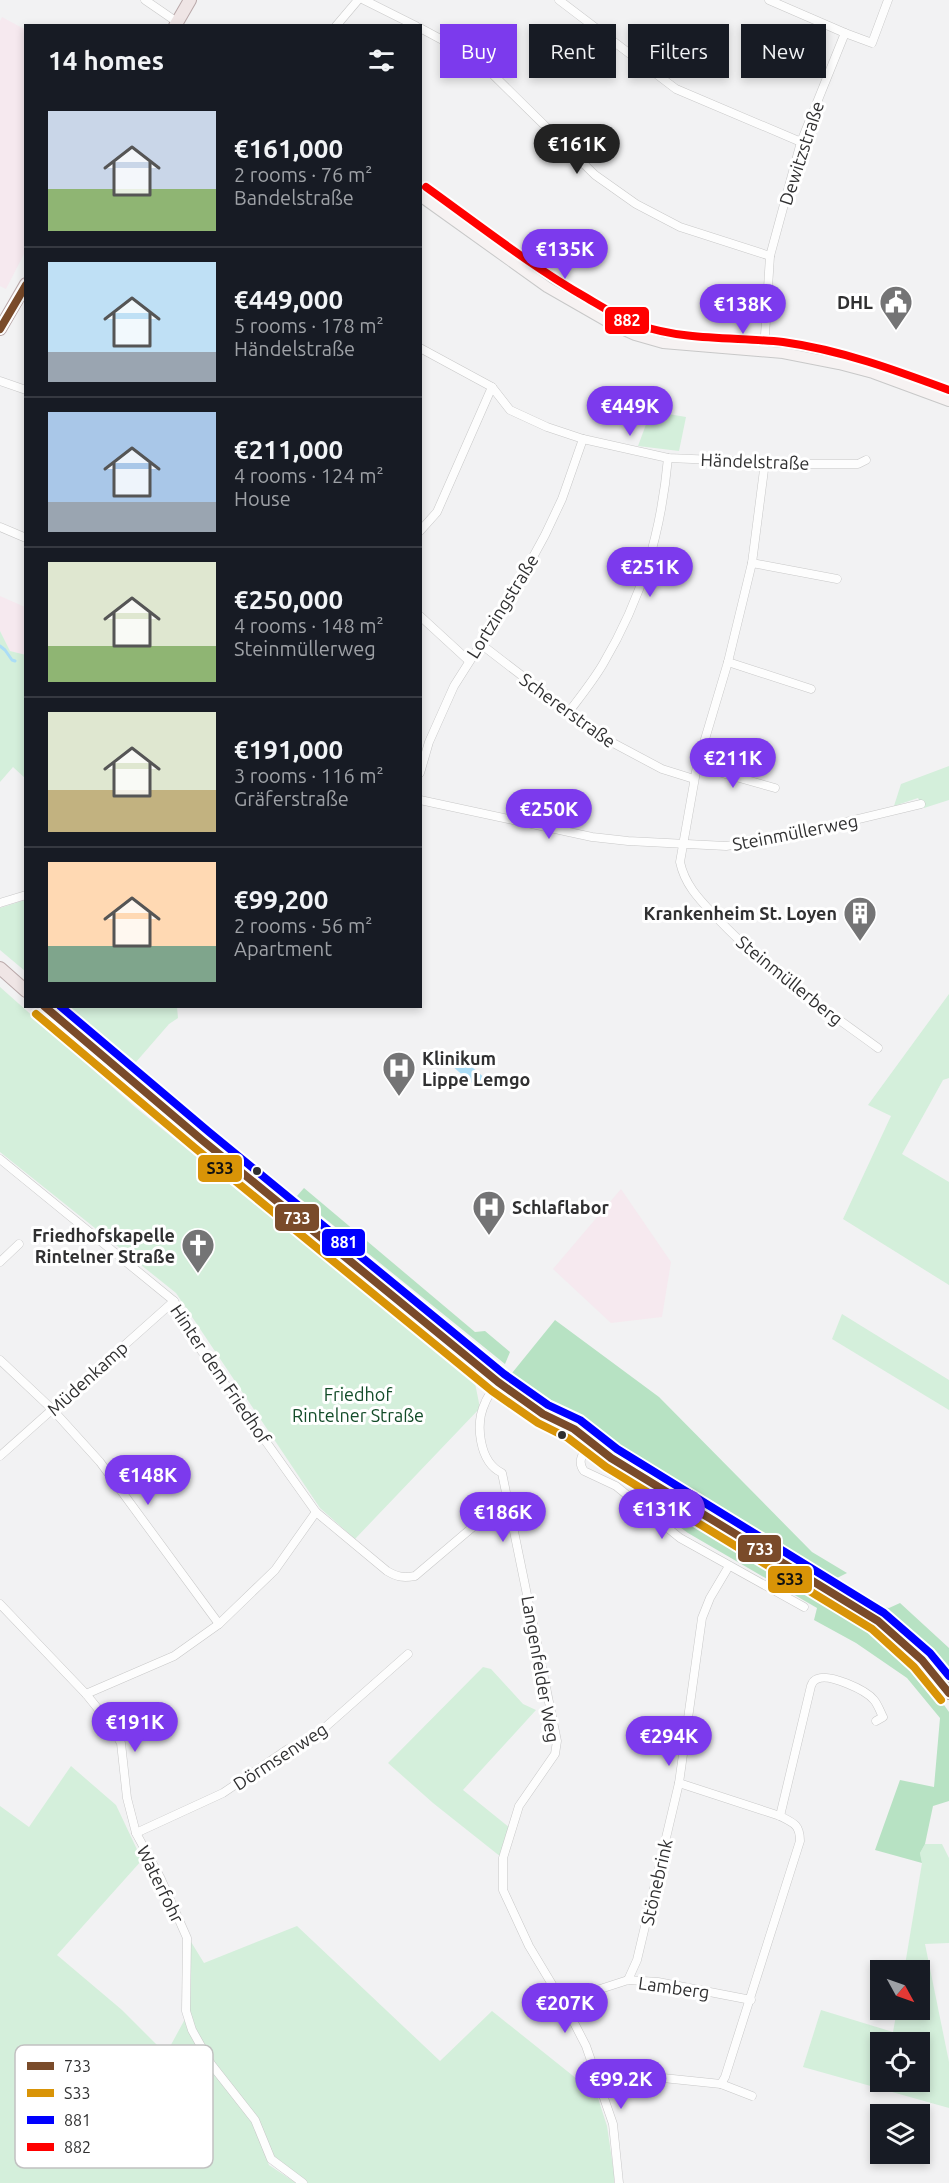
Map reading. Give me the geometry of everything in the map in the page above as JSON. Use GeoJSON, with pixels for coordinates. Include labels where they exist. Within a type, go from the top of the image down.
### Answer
{"type":"FeatureCollection","features":[{"type":"Feature","properties":{"kind":"main road"},"geometry":{"type":"LineString","coordinates":[[177,24],[190,0]]}},
{"type":"Feature","properties":{"kind":"main road"},"geometry":{"type":"LineString","coordinates":[[422,197],[477,235],[530,276],[615,326],[635,335],[663,343],[794,355],[873,373],[949,401]]}},
{"type":"Feature","properties":{"kind":"main road"},"geometry":{"type":"LineString","coordinates":[[0,328],[24,287]]}},
{"type":"Feature","properties":{"kind":"main road"},"geometry":{"type":"LineString","coordinates":[[0,968],[24,989]]}},
{"type":"Feature","properties":{"kind":"main road"},"geometry":{"type":"LineString","coordinates":[[45,1008],[202,1140],[498,1382],[543,1414],[564,1423],[587,1441],[878,1622],[922,1660],[949,1693]]}},
{"type":"Feature","properties":{"kind":"street"},"geometry":{"type":"LineString","coordinates":[[145,0],[177,24]]}},
{"type":"Feature","properties":{"kind":"street"},"geometry":{"type":"LineString","coordinates":[[338,24],[357,0]]}},
{"type":"Feature","properties":{"kind":"street"},"geometry":{"type":"LineString","coordinates":[[364,0],[412,24]]}},
{"type":"Feature","properties":{"kind":"street"},"geometry":{"type":"LineString","coordinates":[[559,0],[676,89],[801,142]]}},
{"type":"Feature","properties":{"kind":"street"},"geometry":{"type":"LineString","coordinates":[[769,0],[872,43],[888,0]]}},
{"type":"Feature","properties":{"kind":"street"},"geometry":{"type":"LineString","coordinates":[[422,29],[476,58],[595,175],[636,204],[680,227],[770,256]]}},
{"type":"Feature","properties":{"kind":"street","name":"Dewitzstraße"},"geometry":{"type":"LineString","coordinates":[[764,351],[770,256],[801,142],[845,33]]}},
{"type":"Feature","properties":{"kind":"street","name":"Händelstraße"},"geometry":{"type":"LineString","coordinates":[[422,349],[492,387],[510,410],[547,427],[583,439],[668,458],[858,464],[866,460]]}},
{"type":"Feature","properties":{"kind":"street"},"geometry":{"type":"LineString","coordinates":[[0,381],[24,389]]}},
{"type":"Feature","properties":{"kind":"street"},"geometry":{"type":"LineString","coordinates":[[422,529],[437,512],[492,387]]}},
{"type":"Feature","properties":{"kind":"street","name":"Lortzingstraße"},"geometry":{"type":"LineString","coordinates":[[422,766],[438,720],[469,661],[482,645],[545,535],[562,499],[583,439]]}},
{"type":"Feature","properties":{"kind":"street"},"geometry":{"type":"LineString","coordinates":[[568,713],[602,666],[633,606],[648,567],[660,521],[668,458]]}},
{"type":"Feature","properties":{"kind":"street","name":"Steinmüllerberg"},"geometry":{"type":"LineString","coordinates":[[765,462],[752,563],[728,662],[694,779],[680,862],[682,874],[699,899],[758,958],[878,1048]]}},
{"type":"Feature","properties":{"kind":"street"},"geometry":{"type":"LineString","coordinates":[[0,527],[24,537]]}},
{"type":"Feature","properties":{"kind":"street"},"geometry":{"type":"LineString","coordinates":[[752,563],[837,579]]}},
{"type":"Feature","properties":{"kind":"street"},"geometry":{"type":"LineString","coordinates":[[422,618],[469,661]]}},
{"type":"Feature","properties":{"kind":"street","name":"Schererstraße"},"geometry":{"type":"LineString","coordinates":[[482,645],[600,736],[662,769],[694,779]]}},
{"type":"Feature","properties":{"kind":"street"},"geometry":{"type":"LineString","coordinates":[[728,662],[811,689]]}},
{"type":"Feature","properties":{"kind":"street"},"geometry":{"type":"LineString","coordinates":[[697,766],[775,788]]}},
{"type":"Feature","properties":{"kind":"street","name":"Steinmüllerweg"},"geometry":{"type":"LineString","coordinates":[[422,800],[592,837],[726,846],[775,839],[921,804]]}},
{"type":"Feature","properties":{"kind":"street"},"geometry":{"type":"LineString","coordinates":[[0,903],[24,896]]}},
{"type":"Feature","properties":{"kind":"street","name":"Hinter dem Friedhof"},"geometry":{"type":"LineString","coordinates":[[0,1159],[174,1301],[198,1346],[316,1512],[387,1571],[396,1577],[415,1576],[507,1498]]}},
{"type":"Feature","properties":{"kind":"street"},"geometry":{"type":"LineString","coordinates":[[0,1262],[19,1244]]}},
{"type":"Feature","properties":{"kind":"street","name":"Müdenkamp"},"geometry":{"type":"LineString","coordinates":[[0,1456],[174,1301]]}},
{"type":"Feature","properties":{"kind":"street"},"geometry":{"type":"LineString","coordinates":[[0,1360],[52,1409],[100,1462],[219,1624]]}},
{"type":"Feature","properties":{"kind":"street","name":"Langenfelder Weg"},"geometry":{"type":"LineString","coordinates":[[498,1382],[484,1404],[480,1430],[488,1461],[502,1473],[557,1741],[555,1754],[519,1806],[504,1858],[502,1890],[529,1946],[586,2046],[613,2124],[619,2183]]}},
{"type":"Feature","properties":{"kind":"street"},"geometry":{"type":"LineString","coordinates":[[587,1441],[580,1460],[584,1471],[611,1482],[680,1538],[804,1607]]}},
{"type":"Feature","properties":{"kind":"street"},"geometry":{"type":"LineString","coordinates":[[86,1694],[174,1656],[219,1624],[275,1570],[316,1512]]}},
{"type":"Feature","properties":{"kind":"street","name":"Stönebrink"},"geometry":{"type":"LineString","coordinates":[[628,1980],[638,1960],[679,1783],[702,1618],[710,1598],[729,1566]]}},
{"type":"Feature","properties":{"kind":"street","name":"Waterfohr"},"geometry":{"type":"LineString","coordinates":[[0,1605],[86,1694],[107,1720],[121,1743],[127,1798],[136,1833],[161,1879],[187,1938],[186,2011],[192,2030],[200,2045]]}},
{"type":"Feature","properties":{"kind":"street","name":"Dörmsenweg"},"geometry":{"type":"LineString","coordinates":[[136,1833],[223,1792],[288,1749],[313,1738],[408,1654]]}},
{"type":"Feature","properties":{"kind":"street"},"geometry":{"type":"LineString","coordinates":[[780,1816],[814,1681],[825,1677],[862,1690],[874,1700],[880,1709],[883,1718],[876,1721]]}},
{"type":"Feature","properties":{"kind":"street"},"geometry":{"type":"LineString","coordinates":[[679,1783],[780,1816],[798,1826],[800,1841],[751,2000],[725,2077],[720,2084]]}},
{"type":"Feature","properties":{"kind":"street","name":"Lamberg"},"geometry":{"type":"LineString","coordinates":[[568,2011],[591,1992],[628,1980],[658,1982],[751,2000]]}},
{"type":"Feature","properties":{"kind":"street","name":"Waterfohr"},"geometry":{"type":"LineString","coordinates":[[213,2067],[255,2120],[271,2159],[303,2183]]}},
{"type":"Feature","properties":{"kind":"street"},"geometry":{"type":"LineString","coordinates":[[663,2078],[720,2084],[752,2096]]}},
{"type":"Feature","properties":{"kind":"shaded area"},"geometry":{"type":"Polygon","coordinates":[[[2,17],[24,29],[24,254],[6,289],[0,286],[0,21],[2,17]]]}},
{"type":"Feature","properties":{"kind":"shaded area"},"geometry":{"type":"Polygon","coordinates":[[[0,596],[24,607],[24,655],[10,651],[0,631],[0,596]]]}},
{"type":"Feature","properties":{"kind":"shaded area"},"geometry":{"type":"Polygon","coordinates":[[[621,1189],[671,1262],[662,1317],[611,1323],[553,1269],[621,1189]]]}},
{"type":"Feature","properties":{"kind":"green space"},"geometry":{"type":"Polygon","coordinates":[[[651,411],[686,417],[679,451],[638,446],[651,411]]]}},
{"type":"Feature","properties":{"kind":"green space"},"geometry":{"type":"Polygon","coordinates":[[[0,631],[10,651],[24,654],[24,777],[13,767],[0,782],[0,631]]]}},
{"type":"Feature","properties":{"kind":"green space"},"geometry":{"type":"Polygon","coordinates":[[[949,766],[949,800],[924,808],[918,798],[894,806],[901,784],[949,766]]]}},
{"type":"Feature","properties":{"kind":"green space"},"geometry":{"type":"Polygon","coordinates":[[[24,901],[24,970],[0,950],[0,908],[24,901]]]}},
{"type":"Feature","properties":{"kind":"green space","name":"Friedhof Rintelner Straße"},"geometry":{"type":"Polygon","coordinates":[[[0,987],[135,1107],[475,1383],[480,1408],[355,1539],[320,1508],[176,1293],[0,1152],[0,987]]]}},
{"type":"Feature","properties":{"kind":"green space"},"geometry":{"type":"Polygon","coordinates":[[[949,994],[949,1078],[943,1080],[902,1154],[949,1182],[949,1285],[843,1219],[891,1116],[868,1105],[949,994]]]}},
{"type":"Feature","properties":{"kind":"green space"},"geometry":{"type":"Polygon","coordinates":[[[70,1008],[177,1008],[178,1018],[169,1024],[136,1062],[70,1008]]]}},
{"type":"Feature","properties":{"kind":"green space"},"geometry":{"type":"Polygon","coordinates":[[[304,1188],[475,1332],[485,1331],[510,1352],[505,1364],[297,1196],[304,1188]]]}},
{"type":"Feature","properties":{"kind":"green space"},"geometry":{"type":"Polygon","coordinates":[[[842,1314],[949,1380],[949,1410],[832,1339],[842,1314]]]}},
{"type":"Feature","properties":{"kind":"green space"},"geometry":{"type":"Polygon","coordinates":[[[555,1320],[659,1397],[812,1552],[847,1573],[829,1582],[553,1410],[508,1378],[555,1320]]]}},
{"type":"Feature","properties":{"kind":"green space"},"geometry":{"type":"Polygon","coordinates":[[[638,1486],[822,1597],[893,1646],[929,1684],[949,1712],[949,1801],[933,1806],[925,1844],[920,1853],[922,1863],[875,1850],[900,1780],[934,1787],[940,1718],[907,1678],[856,1643],[814,1620],[817,1608],[688,1533],[633,1493],[638,1486]]]}},
{"type":"Feature","properties":{"kind":"green space"},"geometry":{"type":"Polygon","coordinates":[[[900,1603],[949,1648],[949,1682],[910,1642],[867,1607],[869,1605],[889,1608],[900,1603]]]}},
{"type":"Feature","properties":{"kind":"green space"},"geometry":{"type":"Polygon","coordinates":[[[483,1667],[491,1669],[523,1704],[536,1710],[463,1790],[510,1828],[501,1857],[433,1803],[388,1763],[483,1667]]]}},
{"type":"Feature","properties":{"kind":"green space"},"geometry":{"type":"Polygon","coordinates":[[[71,1766],[116,1805],[142,1860],[57,1955],[122,2010],[157,2045],[15,2045],[15,2168],[213,2168],[213,2061],[253,2121],[269,2165],[296,2183],[0,2183],[0,1806],[29,1827],[71,1766]]]}},
{"type":"Feature","properties":{"kind":"green space"},"geometry":{"type":"Polygon","coordinates":[[[925,1844],[942,1844],[949,1858],[949,1943],[925,1944],[928,1960],[906,1960],[922,1863],[920,1853],[925,1844]]]}},
{"type":"Feature","properties":{"kind":"green space"},"geometry":{"type":"Polygon","coordinates":[[[297,1926],[440,2061],[492,2011],[597,2095],[607,2126],[614,2183],[308,2183],[270,2154],[256,2118],[213,2063],[213,2045],[204,2045],[189,2015],[188,1937],[204,1963],[297,1926]]]}},
{"type":"Feature","properties":{"kind":"green space"},"geometry":{"type":"Polygon","coordinates":[[[930,1969],[949,2062],[949,2108],[892,2092],[930,2092],[930,2032],[893,2032],[895,2020],[930,2020],[930,1969]]]}},
{"type":"Feature","properties":{"kind":"green space"},"geometry":{"type":"Polygon","coordinates":[[[821,2010],[893,2032],[870,2032],[870,2086],[803,2067],[821,2010]]]}},
{"type":"Feature","properties":{"kind":"green space"},"geometry":{"type":"Polygon","coordinates":[[[185,2019],[202,2045],[171,2045],[185,2019]]]}},
{"type":"Feature","properties":{"kind":"water"},"geometry":{"type":"Polygon","coordinates":[[[460,1057],[486,1079],[478,1088],[452,1066],[460,1057]]]}},
{"type":"Feature","properties":{"kind":"waterway"},"geometry":{"type":"LineString","coordinates":[[0,646],[15,661]]}},
{"type":"Feature","properties":{"kind":"transit line","name":"882"},"geometry":{"type":"LineString","coordinates":[[426,187],[566,286],[632,323],[674,334],[783,342],[826,350],[888,368],[949,390]]}},
{"type":"Feature","properties":{"kind":"transit line","name":"733"},"geometry":{"type":"LineString","coordinates":[[0,329],[24,288]]}},
{"type":"Feature","properties":{"kind":"transit line","name":"733"},"geometry":{"type":"LineString","coordinates":[[46,1008],[202,1140],[498,1382],[543,1414],[574,1429],[611,1458],[878,1621],[922,1660],[949,1693]]}},
{"type":"Feature","properties":{"kind":"transit line","name":"881"},"geometry":{"type":"LineString","coordinates":[[62,1008],[209,1132],[504,1374],[548,1405],[580,1420],[617,1449],[884,1613],[930,1653],[949,1676]]}},
{"type":"Feature","properties":{"kind":"transit line","name":"S33"},"geometry":{"type":"LineString","coordinates":[[36,1014],[195,1148],[492,1391],[538,1423],[568,1438],[606,1467],[872,1629],[914,1667],[941,1700]]}},
{"type":"Feature","properties":{"kind":"place","name":"DHL"},"geometry":{"type":"Point","coordinates":[896,331]}},
{"type":"Feature","properties":{"kind":"place","name":"Krankenheim St. Loyen"},"geometry":{"type":"Point","coordinates":[860,942]}},
{"type":"Feature","properties":{"kind":"place","name":"Klinikum Lippe Lemgo"},"geometry":{"type":"Point","coordinates":[399,1097]}},
{"type":"Feature","properties":{"kind":"place","name":"Schlaflabor"},"geometry":{"type":"Point","coordinates":[489,1236]}},
{"type":"Feature","properties":{"kind":"place","name":"Friedhofskapelle Rintelner Straße"},"geometry":{"type":"Point","coordinates":[198,1274]}}]}
